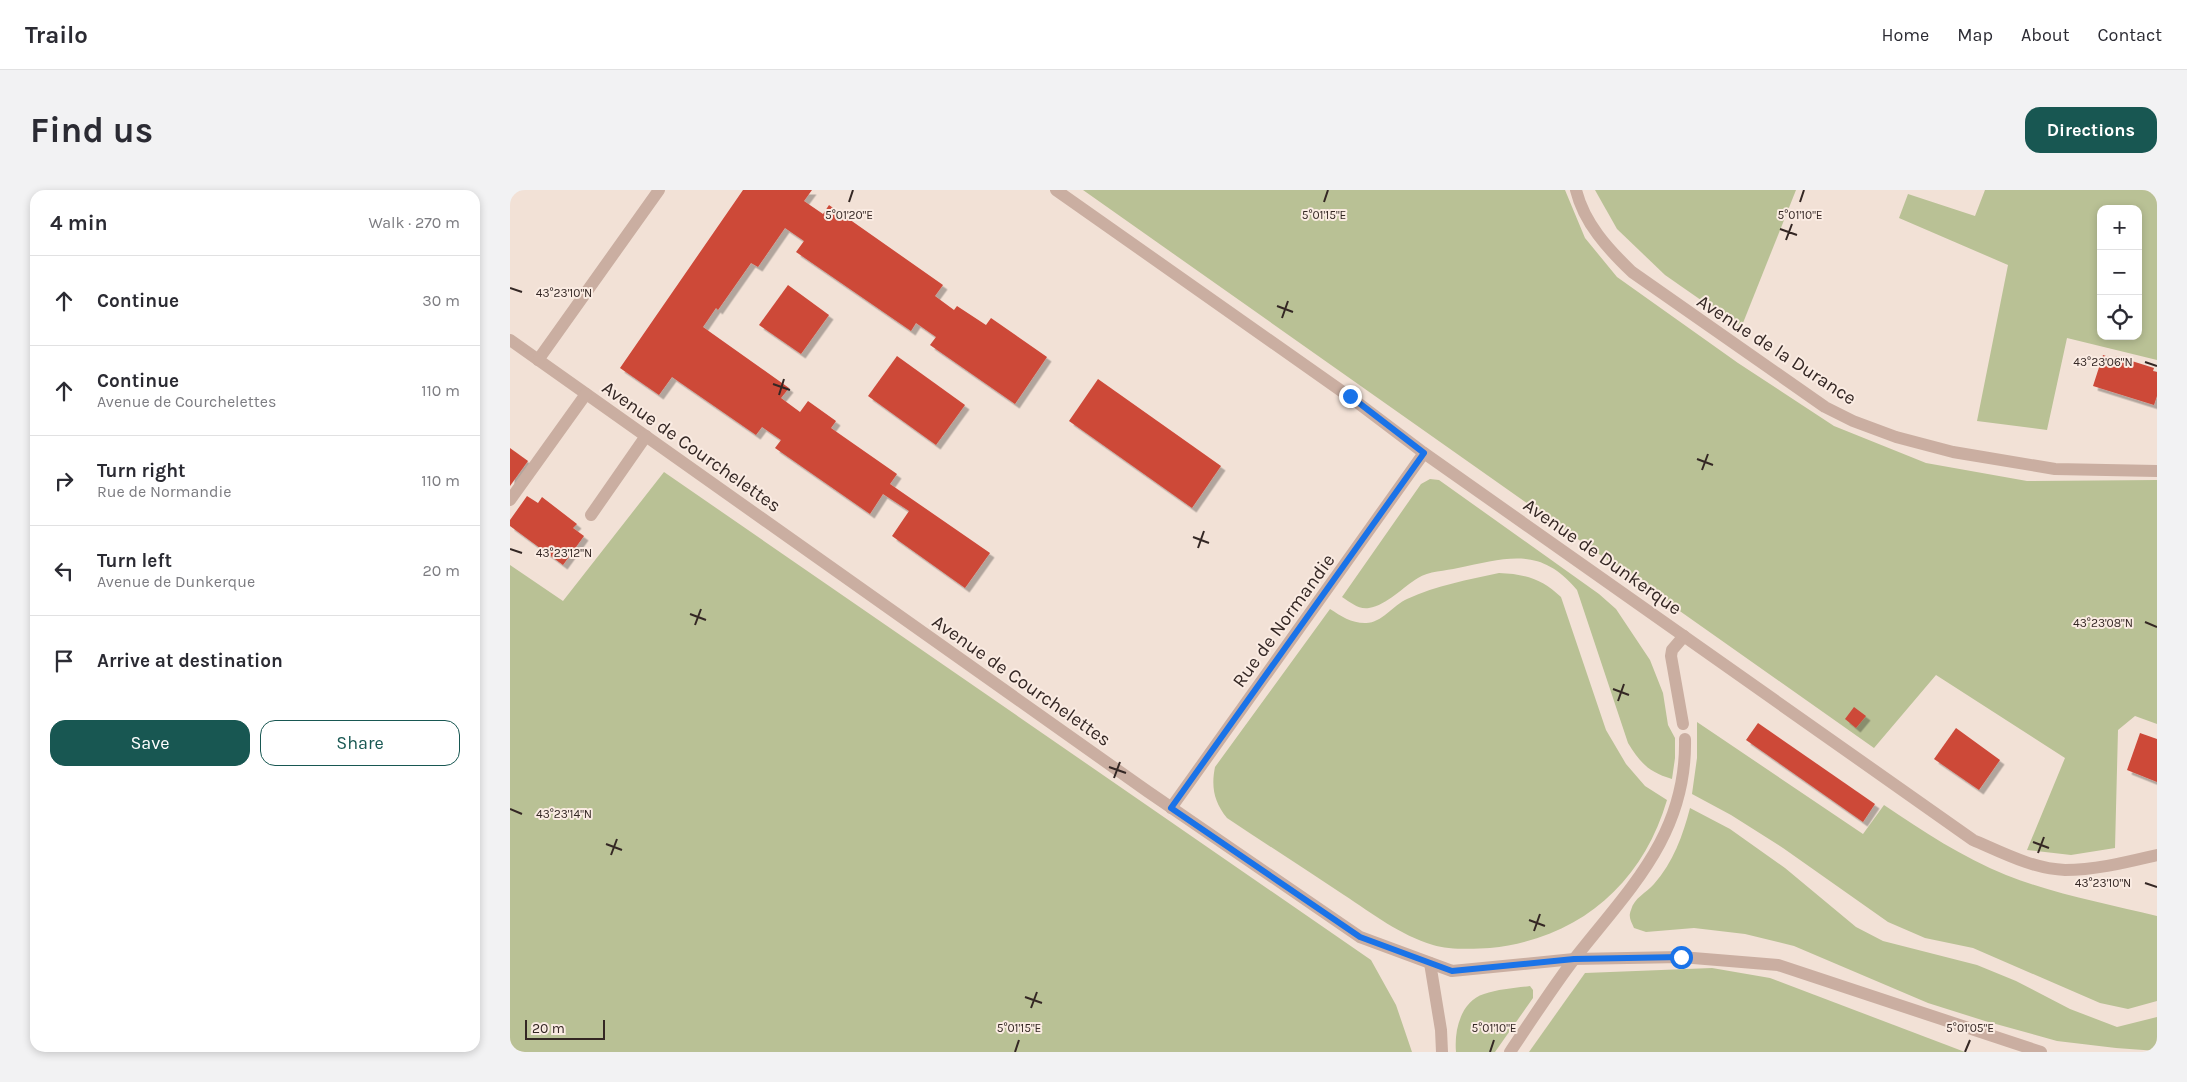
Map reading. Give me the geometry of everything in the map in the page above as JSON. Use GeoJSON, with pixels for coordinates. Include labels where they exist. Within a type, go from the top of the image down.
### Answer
{"type":"FeatureCollection","features":[{"type":"Feature","properties":{"kind":"street"},"geometry":{"type":"LineString","coordinates":[[538,360],[660,190]]}},
{"type":"Feature","properties":{"kind":"street","name":"Avenue de Dunkerque"},"geometry":{"type":"LineString","coordinates":[[1056,190],[1350,396],[1424,453],[1972,840],[2036,865],[2064,870],[2116,864],[2157,855]]}},
{"type":"Feature","properties":{"kind":"street","name":"Avenue de la Durance"},"geometry":{"type":"LineString","coordinates":[[1576,190],[1592,226],[1610,250],[1632,272],[1825,407],[1853,421],[1896,437],[1953,452],[2055,469],[2157,470]]}},
{"type":"Feature","properties":{"kind":"street","name":"Avenue de Courchelettes"},"geometry":{"type":"LineString","coordinates":[[510,340],[1171,808],[1360,937],[1452,971],[1574,959],[1681,957],[1778,965],[2040,1052]]}},
{"type":"Feature","properties":{"kind":"street"},"geometry":{"type":"LineString","coordinates":[[510,500],[586,394]]}},
{"type":"Feature","properties":{"kind":"street"},"geometry":{"type":"LineString","coordinates":[[591,515],[646,436]]}},
{"type":"Feature","properties":{"kind":"street","name":"Rue de Normandie"},"geometry":{"type":"LineString","coordinates":[[1171,808],[1424,453]]}},
{"type":"Feature","properties":{"kind":"street"},"geometry":{"type":"LineString","coordinates":[[1683,724],[1671,656],[1672,650],[1684,636]]}},
{"type":"Feature","properties":{"kind":"street"},"geometry":{"type":"LineString","coordinates":[[1510,1052],[1574,959],[1632,888],[1662,843],[1670,822],[1686,761],[1685,739]]}},
{"type":"Feature","properties":{"kind":"street"},"geometry":{"type":"LineString","coordinates":[[1430,962],[1442,1030],[1442,1052]]}},
{"type":"Feature","properties":{"kind":"green space"},"geometry":{"type":"Polygon","coordinates":[[[1083,190],[1565,190],[1585,238],[1617,277],[1738,363],[1834,426],[1926,463],[2027,481],[2157,480],[2157,724],[2135,716],[2118,730],[2115,848],[2071,855],[2027,850],[2065,758],[1936,675],[1874,748],[1083,190]]]}},
{"type":"Feature","properties":{"kind":"green space"},"geometry":{"type":"Polygon","coordinates":[[[1595,190],[1796,190],[1741,328],[1665,275],[1617,229],[1595,190]]]}},
{"type":"Feature","properties":{"kind":"green space"},"geometry":{"type":"Polygon","coordinates":[[[1985,190],[2157,190],[2157,360],[2067,338],[2047,430],[1977,421],[2008,265],[1899,218],[1908,194],[1975,216],[1985,190]]]}},
{"type":"Feature","properties":{"kind":"green space"},"geometry":{"type":"Polygon","coordinates":[[[664,472],[1371,960],[1396,1005],[1412,1052],[510,1052],[510,565],[563,601],[664,472]]]}},
{"type":"Feature","properties":{"kind":"green space"},"geometry":{"type":"Polygon","coordinates":[[[1430,479],[1439,480],[1599,594],[1616,609],[1650,660],[1663,693],[1668,725],[1675,738],[1672,779],[1646,766],[1628,743],[1577,590],[1563,576],[1550,567],[1536,561],[1508,559],[1432,573],[1418,578],[1382,603],[1369,608],[1358,607],[1342,597],[1421,484],[1430,479]]]}},
{"type":"Feature","properties":{"kind":"green space"},"geometry":{"type":"Polygon","coordinates":[[[1499,573],[1525,576],[1533,579],[1547,586],[1561,597],[1606,730],[1626,764],[1645,786],[1667,800],[1656,830],[1641,858],[1623,882],[1602,902],[1578,920],[1551,933],[1522,943],[1490,948],[1446,948],[1409,936],[1387,923],[1227,818],[1216,800],[1214,774],[1215,767],[1330,609],[1342,617],[1360,623],[1371,623],[1402,602],[1418,594],[1453,583],[1499,573]]]}},
{"type":"Feature","properties":{"kind":"green space"},"geometry":{"type":"Polygon","coordinates":[[[1697,722],[1863,834],[1884,805],[1959,852],[2006,875],[2062,893],[2157,916],[2157,1001],[2128,1009],[2100,1003],[1973,948],[1925,938],[1888,922],[1783,848],[1731,815],[1692,794],[1697,758],[1697,722]]]}},
{"type":"Feature","properties":{"kind":"green space"},"geometry":{"type":"Polygon","coordinates":[[[1690,808],[1730,829],[1785,868],[1856,927],[1883,941],[1977,965],[2016,981],[2070,1009],[2117,1027],[2157,1017],[2157,1051],[2057,1041],[1985,1021],[1928,1003],[1794,946],[1745,934],[1694,928],[1646,932],[1634,928],[1630,912],[1637,899],[1654,884],[1667,867],[1681,838],[1690,808]]]}},
{"type":"Feature","properties":{"kind":"green space"},"geometry":{"type":"Polygon","coordinates":[[[1712,968],[1770,978],[1965,1052],[1529,1052],[1585,973],[1712,968]]]}},
{"type":"Feature","properties":{"kind":"green space"},"geometry":{"type":"Polygon","coordinates":[[[1530,986],[1533,990],[1533,998],[1495,1052],[1456,1052],[1458,1026],[1461,1017],[1470,1003],[1489,992],[1530,986]]]}},
{"type":"Feature","properties":{"kind":"building"},"geometry":{"type":"Polygon","coordinates":[[[743,190],[812,190],[804,201],[823,214],[829,205],[943,285],[935,296],[954,310],[957,306],[986,325],[991,318],[1047,357],[1015,404],[930,345],[936,337],[916,323],[911,331],[796,252],[804,241],[785,228],[758,267],[751,263],[718,310],[716,308],[703,327],[789,388],[781,398],[800,412],[808,401],[836,421],[831,428],[897,474],[890,484],[990,553],[965,588],[892,536],[909,511],[883,494],[870,514],[775,448],[781,440],[762,427],[756,435],[672,377],[659,395],[620,368],[743,190]]]}},
{"type":"Feature","properties":{"kind":"building"},"geometry":{"type":"Polygon","coordinates":[[[788,285],[829,315],[801,354],[759,325],[788,285]]]}},
{"type":"Feature","properties":{"kind":"building"},"geometry":{"type":"Polygon","coordinates":[[[2103,355],[2115,359],[2116,356],[2154,368],[2153,371],[2157,372],[2157,396],[2154,405],[2093,386],[2103,355]]]}},
{"type":"Feature","properties":{"kind":"building"},"geometry":{"type":"Polygon","coordinates":[[[897,356],[965,405],[936,445],[868,396],[897,356]]]}},
{"type":"Feature","properties":{"kind":"building"},"geometry":{"type":"Polygon","coordinates":[[[1098,379],[1221,466],[1192,508],[1069,421],[1098,379]]]}},
{"type":"Feature","properties":{"kind":"building"},"geometry":{"type":"Polygon","coordinates":[[[510,448],[528,461],[510,486],[510,448]]]}},
{"type":"Feature","properties":{"kind":"building"},"geometry":{"type":"Polygon","coordinates":[[[527,496],[538,503],[542,497],[577,524],[573,528],[584,536],[563,565],[510,526],[510,520],[527,496]]]}},
{"type":"Feature","properties":{"kind":"building"},"geometry":{"type":"Polygon","coordinates":[[[1854,707],[1866,716],[1856,728],[1845,719],[1854,707]]]}},
{"type":"Feature","properties":{"kind":"building"},"geometry":{"type":"Polygon","coordinates":[[[1758,723],[1875,804],[1863,822],[1746,740],[1758,723]]]}},
{"type":"Feature","properties":{"kind":"building"},"geometry":{"type":"Polygon","coordinates":[[[1956,728],[2000,760],[1979,790],[1934,759],[1956,728]]]}},
{"type":"Feature","properties":{"kind":"building"},"geometry":{"type":"Polygon","coordinates":[[[2140,733],[2157,739],[2157,782],[2127,770],[2140,733]]]}},
{"type":"Feature","properties":{"kind":"route"},"geometry":{"type":"LineString","coordinates":[[1350,396],[1424,453],[1171,808],[1360,937],[1452,971],[1574,959],[1681,957]]}}]}
